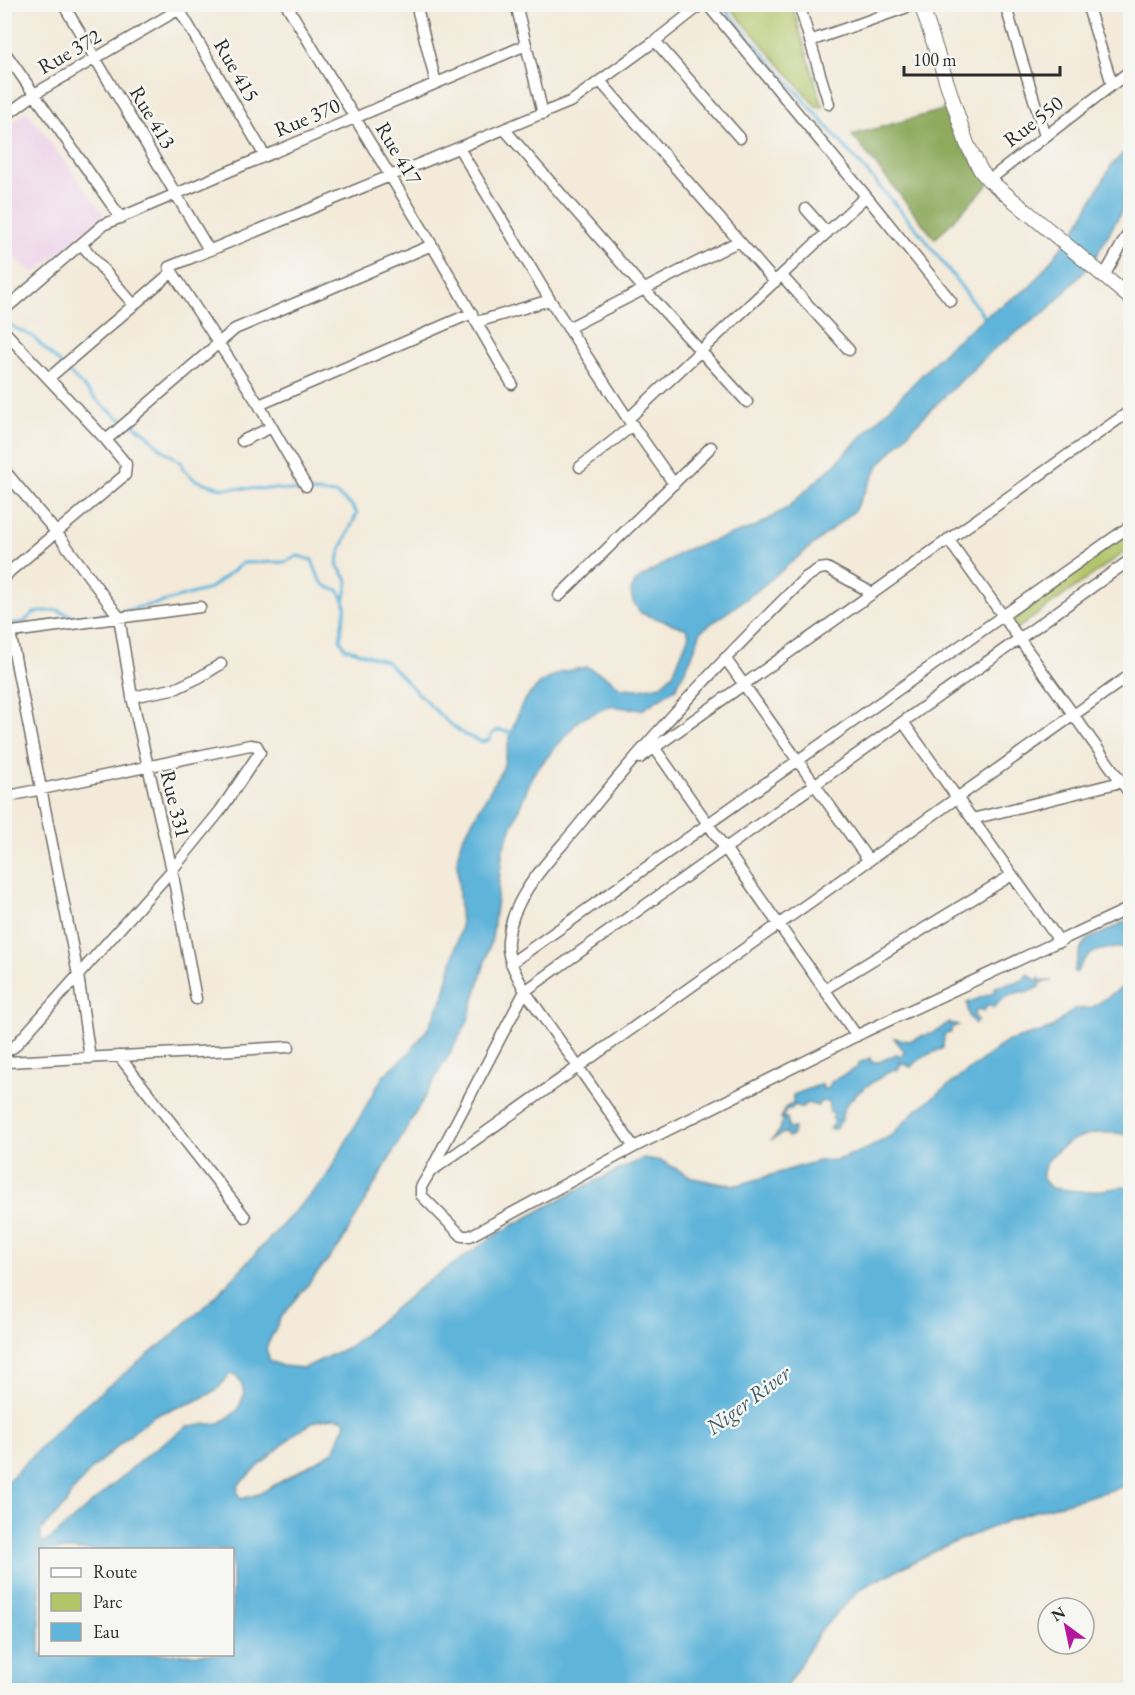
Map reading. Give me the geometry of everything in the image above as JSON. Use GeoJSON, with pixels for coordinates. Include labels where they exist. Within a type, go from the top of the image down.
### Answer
{"type":"FeatureCollection","features":[{"type":"Feature","properties":{"kind":"street","name":"Rue 413"},"geometry":{"type":"LineString","coordinates":[[63,4],[209,250]]}},
{"type":"Feature","properties":{"kind":"street","name":"Rue 417"},"geometry":{"type":"LineString","coordinates":[[286,4],[432,245],[512,384]]}},
{"type":"Feature","properties":{"kind":"street"},"geometry":{"type":"LineString","coordinates":[[416,4],[436,83]]}},
{"type":"Feature","properties":{"kind":"street"},"geometry":{"type":"LineString","coordinates":[[516,4],[543,114]]}},
{"type":"Feature","properties":{"kind":"street"},"geometry":{"type":"LineString","coordinates":[[306,486],[259,405],[169,267],[572,101],[705,4],[951,301]]}},
{"type":"Feature","properties":{"kind":"street"},"geometry":{"type":"LineString","coordinates":[[798,4],[829,104]]}},
{"type":"Feature","properties":{"kind":"street"},"geometry":{"type":"LineString","coordinates":[[810,41],[919,4],[967,144],[981,171],[1131,298]]}},
{"type":"Feature","properties":{"kind":"street"},"geometry":{"type":"LineString","coordinates":[[1005,4],[1045,136]]}},
{"type":"Feature","properties":{"kind":"street"},"geometry":{"type":"LineString","coordinates":[[1087,4],[1113,84]]}},
{"type":"Feature","properties":{"kind":"street","name":"Rue 372"},"geometry":{"type":"LineString","coordinates":[[4,117],[36,93],[181,6]]}},
{"type":"Feature","properties":{"kind":"street","name":"Rue 415"},"geometry":{"type":"LineString","coordinates":[[181,6],[265,156]]}},
{"type":"Feature","properties":{"kind":"street"},"geometry":{"type":"LineString","coordinates":[[656,41],[740,138]]}},
{"type":"Feature","properties":{"kind":"street","name":"Rue 370"},"geometry":{"type":"LineString","coordinates":[[4,310],[103,225],[526,45]]}},
{"type":"Feature","properties":{"kind":"street"},"geometry":{"type":"LineString","coordinates":[[4,51],[36,93],[121,218]]}},
{"type":"Feature","properties":{"kind":"street","name":"Rue 550"},"geometry":{"type":"LineString","coordinates":[[989,180],[1131,71]]}},
{"type":"Feature","properties":{"kind":"street"},"geometry":{"type":"LineString","coordinates":[[600,81],[740,241],[849,350]]}},
{"type":"Feature","properties":{"kind":"street"},"geometry":{"type":"LineString","coordinates":[[505,130],[644,290],[747,402]]}},
{"type":"Feature","properties":{"kind":"street"},"geometry":{"type":"LineString","coordinates":[[459,148],[550,300],[630,422],[674,484]]}},
{"type":"Feature","properties":{"kind":"street"},"geometry":{"type":"LineString","coordinates":[[580,467],[866,196]]}},
{"type":"Feature","properties":{"kind":"street"},"geometry":{"type":"LineString","coordinates":[[806,209],[827,233]]}},
{"type":"Feature","properties":{"kind":"street"},"geometry":{"type":"LineString","coordinates":[[1104,276],[1131,230]]}},
{"type":"Feature","properties":{"kind":"street"},"geometry":{"type":"LineString","coordinates":[[568,328],[740,241]]}},
{"type":"Feature","properties":{"kind":"street"},"geometry":{"type":"LineString","coordinates":[[81,244],[134,305]]}},
{"type":"Feature","properties":{"kind":"street"},"geometry":{"type":"LineString","coordinates":[[106,440],[235,329],[432,245]]}},
{"type":"Feature","properties":{"kind":"street"},"geometry":{"type":"LineString","coordinates":[[49,378],[172,272]]}},
{"type":"Feature","properties":{"kind":"street"},"geometry":{"type":"LineString","coordinates":[[259,405],[474,317],[550,300]]}},
{"type":"Feature","properties":{"kind":"street"},"geometry":{"type":"LineString","coordinates":[[4,331],[126,464],[125,475],[9,572],[4,579]]}},
{"type":"Feature","properties":{"kind":"street"},"geometry":{"type":"LineString","coordinates":[[622,770],[1131,411]]}},
{"type":"Feature","properties":{"kind":"street"},"geometry":{"type":"LineString","coordinates":[[242,441],[272,427]]}},
{"type":"Feature","properties":{"kind":"street"},"geometry":{"type":"LineString","coordinates":[[559,596],[711,447]]}},
{"type":"Feature","properties":{"kind":"street"},"geometry":{"type":"LineString","coordinates":[[4,470],[56,532],[118,615]]}},
{"type":"Feature","properties":{"kind":"street"},"geometry":{"type":"LineString","coordinates":[[511,963],[1131,526]]}},
{"type":"Feature","properties":{"kind":"street"},"geometry":{"type":"LineString","coordinates":[[948,539],[1131,794]]}},
{"type":"Feature","properties":{"kind":"street"},"geometry":{"type":"LineString","coordinates":[[1131,560],[525,991],[421,1187],[421,1195],[462,1236],[466,1237],[634,1147],[857,1036],[1131,908]]}},
{"type":"Feature","properties":{"kind":"street"},"geometry":{"type":"LineString","coordinates":[[634,1147],[525,991],[511,963],[508,941],[515,911],[528,888],[622,770],[724,657],[805,578],[819,569],[827,568],[872,592]]}},
{"type":"Feature","properties":{"kind":"street"},"geometry":{"type":"LineString","coordinates":[[7,632],[118,615],[200,607]]}},
{"type":"Feature","properties":{"kind":"street"},"geometry":{"type":"LineString","coordinates":[[4,612],[78,975],[90,1058]]}},
{"type":"Feature","properties":{"kind":"street","name":"Rue 331"},"geometry":{"type":"LineString","coordinates":[[118,615],[132,697],[172,870],[196,999]]}},
{"type":"Feature","properties":{"kind":"street"},"geometry":{"type":"LineString","coordinates":[[724,657],[868,861]]}},
{"type":"Feature","properties":{"kind":"street"},"geometry":{"type":"LineString","coordinates":[[132,697],[177,688],[200,678],[221,664]]}},
{"type":"Feature","properties":{"kind":"street"},"geometry":{"type":"LineString","coordinates":[[430,1172],[1131,675]]}},
{"type":"Feature","properties":{"kind":"street"},"geometry":{"type":"LineString","coordinates":[[903,722],[1060,942]]}},
{"type":"Feature","properties":{"kind":"street"},"geometry":{"type":"LineString","coordinates":[[4,797],[250,745],[257,746],[260,752],[220,811],[172,870],[14,1047],[4,1055],[8,1062],[289,1047]]}},
{"type":"Feature","properties":{"kind":"street"},"geometry":{"type":"LineString","coordinates":[[654,747],[857,1036]]}},
{"type":"Feature","properties":{"kind":"street"},"geometry":{"type":"LineString","coordinates":[[972,819],[1121,782]]}},
{"type":"Feature","properties":{"kind":"street"},"geometry":{"type":"LineString","coordinates":[[825,989],[1012,875]]}},
{"type":"Feature","properties":{"kind":"street"},"geometry":{"type":"LineString","coordinates":[[119,1056],[245,1217]]}},
{"type":"Feature","properties":{"kind":"shaded area"},"geometry":{"type":"Polygon","coordinates":[[[27,111],[104,214],[35,273],[5,251],[5,128],[27,111]]]}},
{"type":"Feature","properties":{"kind":"green space"},"geometry":{"type":"Polygon","coordinates":[[[728,5],[792,5],[823,107],[816,106],[728,5]]]}},
{"type":"Feature","properties":{"kind":"green space"},"geometry":{"type":"Polygon","coordinates":[[[947,109],[989,184],[935,239],[852,135],[947,109]]]}},
{"type":"Feature","properties":{"kind":"green space"},"geometry":{"type":"Polygon","coordinates":[[[1130,531],[1130,548],[1014,631],[1005,619],[1130,531]]]}},
{"type":"Feature","properties":{"kind":"water","name":"Niger River"},"geometry":{"type":"Polygon","coordinates":[[[1130,146],[1130,196],[1095,258],[1083,273],[1046,311],[996,347],[924,416],[880,464],[854,511],[753,594],[701,631],[676,688],[642,710],[610,706],[579,720],[533,774],[503,849],[492,938],[467,1023],[340,1245],[280,1319],[266,1348],[270,1361],[282,1366],[304,1368],[350,1346],[419,1288],[497,1234],[579,1189],[644,1158],[662,1161],[693,1178],[738,1185],[818,1161],[837,1160],[869,1148],[892,1135],[915,1111],[1006,1042],[1050,1029],[1074,1009],[1091,1008],[1130,982],[1130,1135],[1100,1133],[1073,1140],[1050,1158],[1044,1167],[1043,1179],[1051,1188],[1088,1192],[1130,1186],[1130,1485],[1022,1515],[943,1547],[860,1589],[821,1630],[784,1690],[5,1690],[4,1485],[72,1415],[169,1338],[216,1296],[325,1179],[383,1076],[411,1051],[428,1028],[443,998],[461,927],[457,859],[461,841],[503,768],[511,733],[521,706],[528,696],[542,682],[561,672],[587,667],[607,677],[621,688],[640,689],[661,685],[673,674],[689,635],[687,629],[641,613],[633,602],[631,591],[636,581],[685,550],[755,527],[787,508],[836,463],[950,346],[987,315],[1030,287],[1077,227],[1111,166],[1130,146]],[[230,1374],[216,1391],[191,1403],[155,1415],[138,1428],[92,1469],[72,1492],[66,1504],[41,1530],[41,1541],[44,1543],[53,1537],[149,1453],[188,1426],[220,1423],[237,1411],[244,1395],[242,1384],[237,1376],[230,1374]],[[342,1419],[316,1421],[297,1432],[239,1484],[237,1493],[241,1499],[259,1494],[333,1452],[346,1423],[342,1419]]]}},
{"type":"Feature","properties":{"kind":"water"},"geometry":{"type":"Polygon","coordinates":[[[1130,919],[1130,949],[1114,948],[1096,952],[1085,959],[1076,973],[1074,971],[1082,946],[1088,939],[1130,919]]]}},
{"type":"Feature","properties":{"kind":"water"},"geometry":{"type":"Polygon","coordinates":[[[1029,974],[1036,981],[1039,978],[1042,981],[1052,981],[1039,983],[1039,987],[1026,993],[1022,991],[1006,997],[994,1007],[987,1005],[984,1011],[977,1009],[974,1016],[978,1020],[975,1024],[969,1017],[967,1003],[995,992],[995,987],[1024,980],[1029,974]]]}},
{"type":"Feature","properties":{"kind":"water"},"geometry":{"type":"Polygon","coordinates":[[[947,1023],[958,1025],[944,1035],[943,1048],[922,1058],[911,1067],[900,1062],[897,1070],[894,1069],[861,1090],[846,1105],[842,1112],[842,1120],[835,1129],[830,1129],[836,1121],[832,1119],[835,1113],[830,1112],[828,1101],[819,1102],[818,1106],[807,1103],[801,1108],[795,1105],[787,1109],[782,1118],[787,1118],[789,1129],[794,1128],[793,1135],[788,1137],[786,1132],[771,1140],[778,1133],[783,1121],[780,1118],[785,1108],[793,1103],[793,1095],[822,1084],[823,1089],[828,1089],[832,1081],[857,1068],[859,1063],[870,1058],[871,1062],[879,1062],[897,1054],[901,1056],[905,1052],[894,1038],[909,1041],[939,1030],[947,1023]]]}},
{"type":"Feature","properties":{"kind":"waterway"},"geometry":{"type":"LineString","coordinates":[[720,4],[921,234],[986,319]]}},
{"type":"Feature","properties":{"kind":"waterway"},"geometry":{"type":"LineString","coordinates":[[4,321],[32,336],[100,403],[119,418],[125,419]]}},
{"type":"Feature","properties":{"kind":"waterway"},"geometry":{"type":"LineString","coordinates":[[131,423],[182,463],[183,469],[195,480],[221,488],[276,489],[336,494],[351,505],[357,513],[341,549],[337,565],[348,581],[345,598]]}},
{"type":"Feature","properties":{"kind":"waterway"},"geometry":{"type":"LineString","coordinates":[[117,612],[209,589],[243,563],[285,562],[298,556],[312,560],[323,584],[338,590],[345,603],[340,639],[345,648],[386,661],[444,719],[465,735],[482,742],[489,740],[492,733],[499,730],[513,733]]}},
{"type":"Feature","properties":{"kind":"waterway"},"geometry":{"type":"LineString","coordinates":[[9,624],[24,622],[33,613],[57,610],[74,617],[111,613]]}}]}
